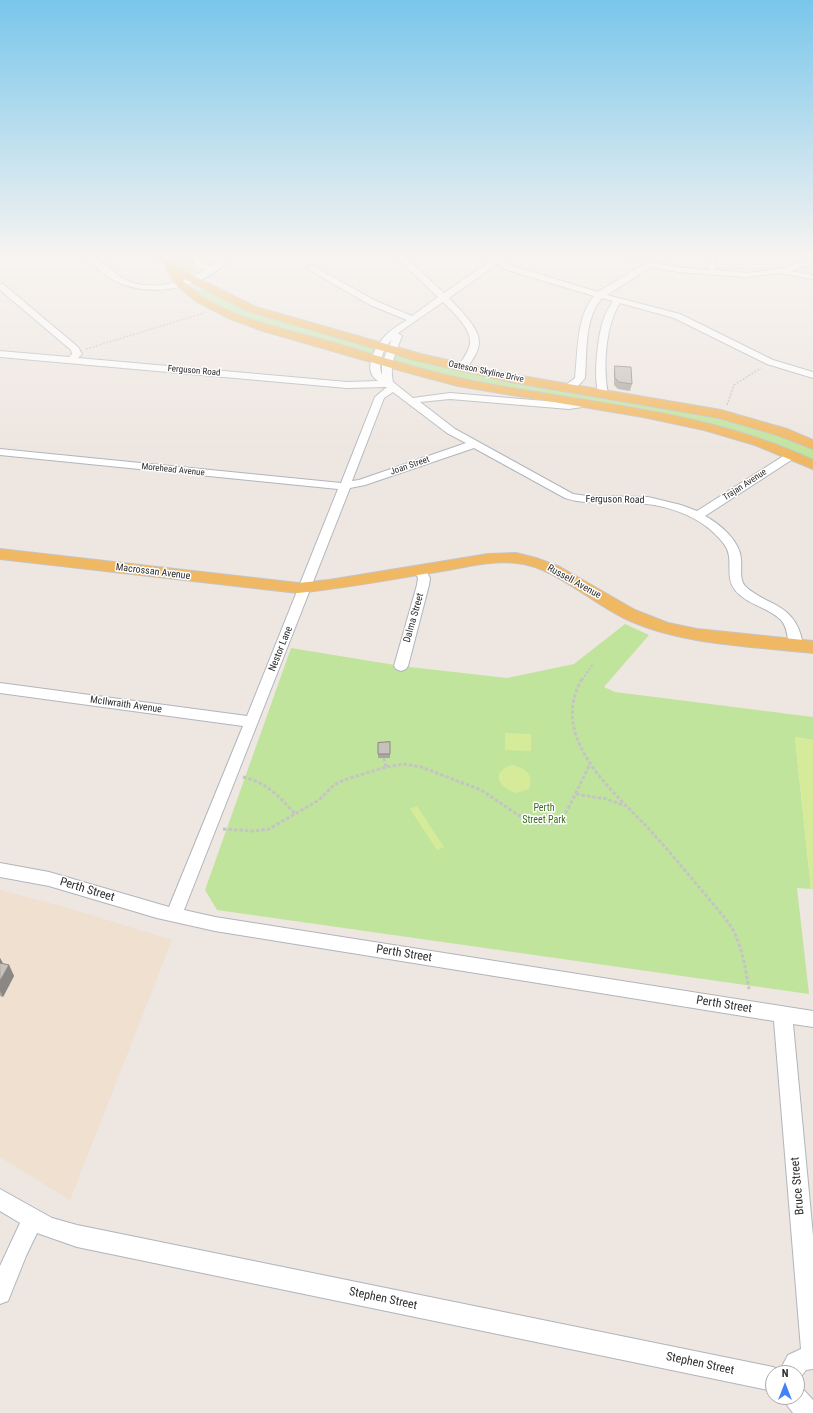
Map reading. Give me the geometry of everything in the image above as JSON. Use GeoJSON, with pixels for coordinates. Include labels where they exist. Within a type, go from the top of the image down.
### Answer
{"type":"FeatureCollection","features":[{"type":"Feature","properties":{"kind":"main road","name":"Oateson Skyline Drive"},"geometry":{"type":"LineString","coordinates":[[256,323],[458,382],[705,426],[756,440],[813,465]]}},
{"type":"Feature","properties":{"kind":"main road","name":"Oateson Skyline Drive"},"geometry":{"type":"LineString","coordinates":[[300,323],[462,368],[567,388],[721,414],[782,432],[813,445]]}},
{"type":"Feature","properties":{"kind":"main road","name":"Macrossan Avenue"},"geometry":{"type":"LineString","coordinates":[[0,554],[290,588],[305,587]]}},
{"type":"Feature","properties":{"kind":"main road","name":"Russell Avenue"},"geometry":{"type":"LineString","coordinates":[[305,587],[498,558],[524,559],[554,570],[629,614],[652,624],[692,633],[813,648]]}},
{"type":"Feature","properties":{"kind":"street"},"geometry":{"type":"LineString","coordinates":[[43,323],[77,352],[72,360]]}},
{"type":"Feature","properties":{"kind":"street"},"geometry":{"type":"LineString","coordinates":[[382,361],[387,348],[402,327],[408,323]]}},
{"type":"Feature","properties":{"kind":"street"},"geometry":{"type":"LineString","coordinates":[[462,368],[474,346],[475,338],[467,323]]}},
{"type":"Feature","properties":{"kind":"street"},"geometry":{"type":"LineString","coordinates":[[567,388],[580,380],[586,323]]}},
{"type":"Feature","properties":{"kind":"street"},"geometry":{"type":"LineString","coordinates":[[603,394],[601,384],[607,323]]}},
{"type":"Feature","properties":{"kind":"street"},"geometry":{"type":"LineString","coordinates":[[693,323],[770,362],[813,375]]}},
{"type":"Feature","properties":{"kind":"street","name":"Ferguson Road"},"geometry":{"type":"LineString","coordinates":[[0,354],[347,385],[391,385]]}},
{"type":"Feature","properties":{"kind":"street","name":"Ferguson Road"},"geometry":{"type":"LineString","coordinates":[[382,361],[375,370],[377,376],[391,385],[427,414],[451,431],[574,498],[586,500],[648,500],[670,504],[698,515],[715,527],[733,548],[736,559],[735,576],[739,586],[750,596],[786,617],[793,629],[796,645]]}},
{"type":"Feature","properties":{"kind":"street","name":"Nestor Lane"},"geometry":{"type":"LineString","coordinates":[[174,915],[346,486],[380,397],[391,385]]}},
{"type":"Feature","properties":{"kind":"street"},"geometry":{"type":"LineString","coordinates":[[427,414],[439,396]]}},
{"type":"Feature","properties":{"kind":"street","name":"Oateson Skyline Drive"},"geometry":{"type":"LineString","coordinates":[[411,401],[439,396],[569,406],[586,404]]}},
{"type":"Feature","properties":{"kind":"street","name":"Joan Street"},"geometry":{"type":"LineString","coordinates":[[346,486],[361,483],[474,444]]}},
{"type":"Feature","properties":{"kind":"street","name":"Morehead Avenue"},"geometry":{"type":"LineString","coordinates":[[0,452],[328,486],[346,486]]}},
{"type":"Feature","properties":{"kind":"street","name":"Trajan Avenue"},"geometry":{"type":"LineString","coordinates":[[698,515],[792,455]]}},
{"type":"Feature","properties":{"kind":"street","name":"Dalma Street"},"geometry":{"type":"LineString","coordinates":[[401,666],[423,585],[424,578],[420,570]]}},
{"type":"Feature","properties":{"kind":"street","name":"McIlwraith Avenue"},"geometry":{"type":"LineString","coordinates":[[0,688],[252,722]]}},
{"type":"Feature","properties":{"kind":"street","name":"Perth Street"},"geometry":{"type":"LineString","coordinates":[[0,870],[70,884],[174,915],[230,926],[813,1019]]}},
{"type":"Feature","properties":{"kind":"street","name":"Bruce Street"},"geometry":{"type":"LineString","coordinates":[[784,1014],[813,1358]]}},
{"type":"Feature","properties":{"kind":"street","name":"Stephen Street"},"geometry":{"type":"LineString","coordinates":[[0,1199],[47,1227],[77,1236],[765,1377]]}},
{"type":"Feature","properties":{"kind":"street"},"geometry":{"type":"LineString","coordinates":[[0,1293],[22,1241],[33,1220]]}},
{"type":"Feature","properties":{"kind":"street"},"geometry":{"type":"LineString","coordinates":[[794,1365],[798,1361],[805,1358],[813,1358]]}},
{"type":"Feature","properties":{"kind":"street"},"geometry":{"type":"LineString","coordinates":[[801,1405],[812,1413]]}},
{"type":"Feature","properties":{"kind":"path"},"geometry":{"type":"LineString","coordinates":[[77,352],[172,323]]}},
{"type":"Feature","properties":{"kind":"path"},"geometry":{"type":"LineString","coordinates":[[721,414],[726,409],[734,385],[770,362]]}},
{"type":"Feature","properties":{"kind":"path"},"geometry":{"type":"LineString","coordinates":[[593,664],[583,675],[576,690],[574,707],[575,723],[580,746],[590,764],[601,779],[687,871],[730,925],[742,949],[749,988]]}},
{"type":"Feature","properties":{"kind":"path"},"geometry":{"type":"LineString","coordinates":[[384,758],[386,767]]}},
{"type":"Feature","properties":{"kind":"path"},"geometry":{"type":"LineString","coordinates":[[209,828],[253,831],[269,829],[319,800],[334,785],[344,780],[386,767],[404,764],[422,767],[481,790],[527,821],[541,824],[559,823],[576,794],[590,764]]}},
{"type":"Feature","properties":{"kind":"path"},"geometry":{"type":"LineString","coordinates":[[231,775],[255,779],[283,800],[295,814]]}},
{"type":"Feature","properties":{"kind":"path"},"geometry":{"type":"LineString","coordinates":[[576,794],[606,799],[627,806]]}},
{"type":"Feature","properties":{"kind":"shaded area"},"geometry":{"type":"Polygon","coordinates":[[[0,890],[68,908],[172,940],[70,1200],[0,1157],[0,890]]]}},
{"type":"Feature","properties":{"kind":"green space"},"geometry":{"type":"Polygon","coordinates":[[[260,323],[298,323],[378,347],[375,354],[370,354],[260,323]]]}},
{"type":"Feature","properties":{"kind":"green space"},"geometry":{"type":"Polygon","coordinates":[[[395,354],[713,413],[813,447],[813,463],[745,435],[476,384],[392,362],[395,354]]]}},
{"type":"Feature","properties":{"kind":"green space","name":"Perth Street Park"},"geometry":{"type":"Polygon","coordinates":[[[625,624],[649,635],[604,687],[615,692],[813,717],[813,740],[795,737],[811,889],[797,888],[809,994],[217,910],[205,890],[291,648],[401,666],[507,678],[574,664],[625,624]]]}},
{"type":"Feature","properties":{"kind":"green space"},"geometry":{"type":"Polygon","coordinates":[[[505,733],[531,734],[531,751],[505,750],[505,733]]]}},
{"type":"Feature","properties":{"kind":"green space"},"geometry":{"type":"Polygon","coordinates":[[[795,737],[813,740],[813,890],[811,889],[795,737]]]}},
{"type":"Feature","properties":{"kind":"green space"},"geometry":{"type":"Polygon","coordinates":[[[513,765],[522,768],[530,776],[529,789],[516,793],[507,789],[501,784],[499,779],[500,773],[504,768],[513,765]]]}},
{"type":"Feature","properties":{"kind":"green space"},"geometry":{"type":"Polygon","coordinates":[[[417,806],[444,847],[437,850],[410,809],[417,806]]]}},
{"type":"Feature","properties":{"kind":"building"},"geometry":{"type":"Polygon","coordinates":[[[615,366],[631,367],[632,384],[619,382],[615,378],[615,366]]]}},
{"type":"Feature","properties":{"kind":"building"},"geometry":{"type":"Polygon","coordinates":[[[390,742],[390,754],[378,754],[378,743],[390,742]]]}},
{"type":"Feature","properties":{"kind":"building"},"geometry":{"type":"Polygon","coordinates":[[[0,963],[9,965],[0,981],[0,963]]]}}]}
